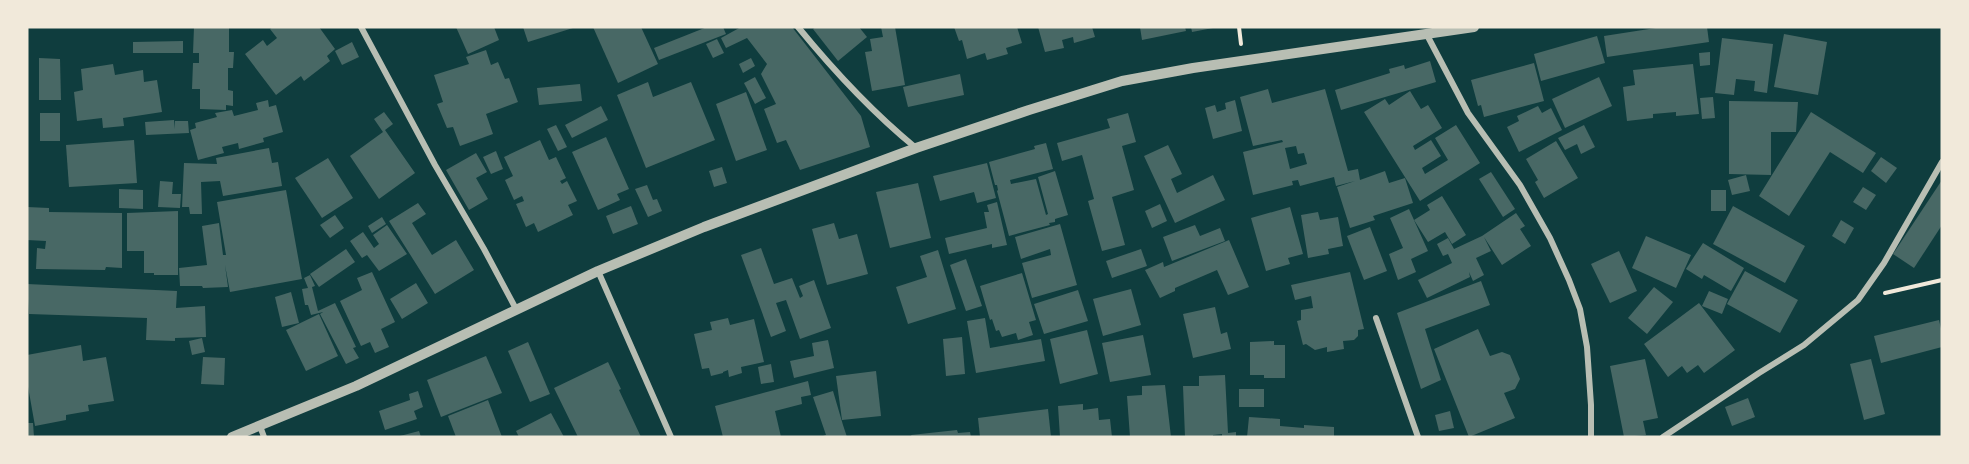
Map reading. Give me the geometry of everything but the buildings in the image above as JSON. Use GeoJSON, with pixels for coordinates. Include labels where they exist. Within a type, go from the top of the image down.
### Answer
{"type":"FeatureCollection","features":[{"type":"Feature","properties":{"kind":"street"},"geometry":{"type":"LineString","coordinates":[[361,27],[413,126],[516,309]]}},
{"type":"Feature","properties":{"kind":"street"},"geometry":{"type":"LineString","coordinates":[[798,27],[825,60],[889,126],[916,148]]}},
{"type":"Feature","properties":{"kind":"street"},"geometry":{"type":"LineString","coordinates":[[232,437],[356,386],[598,270],[704,226],[916,148],[1122,81],[1192,68],[1474,27]]}},
{"type":"Feature","properties":{"kind":"street"},"geometry":{"type":"LineString","coordinates":[[1427,35],[1468,113],[1520,184],[1550,238],[1569,280],[1580,309],[1587,347],[1591,437]]}},
{"type":"Feature","properties":{"kind":"street"},"geometry":{"type":"LineString","coordinates":[[1663,437],[1804,345],[1858,300],[1884,263],[1942,162]]}},
{"type":"Feature","properties":{"kind":"street"},"geometry":{"type":"LineString","coordinates":[[598,270],[671,437]]}},
{"type":"Feature","properties":{"kind":"street"},"geometry":{"type":"LineString","coordinates":[[1376,318],[1418,437]]}},
{"type":"Feature","properties":{"kind":"street"},"geometry":{"type":"LineString","coordinates":[[260,426],[264,437]]}},
{"type":"Feature","properties":{"kind":"path"},"geometry":{"type":"LineString","coordinates":[[1858,300],[1942,280]]}}]}
